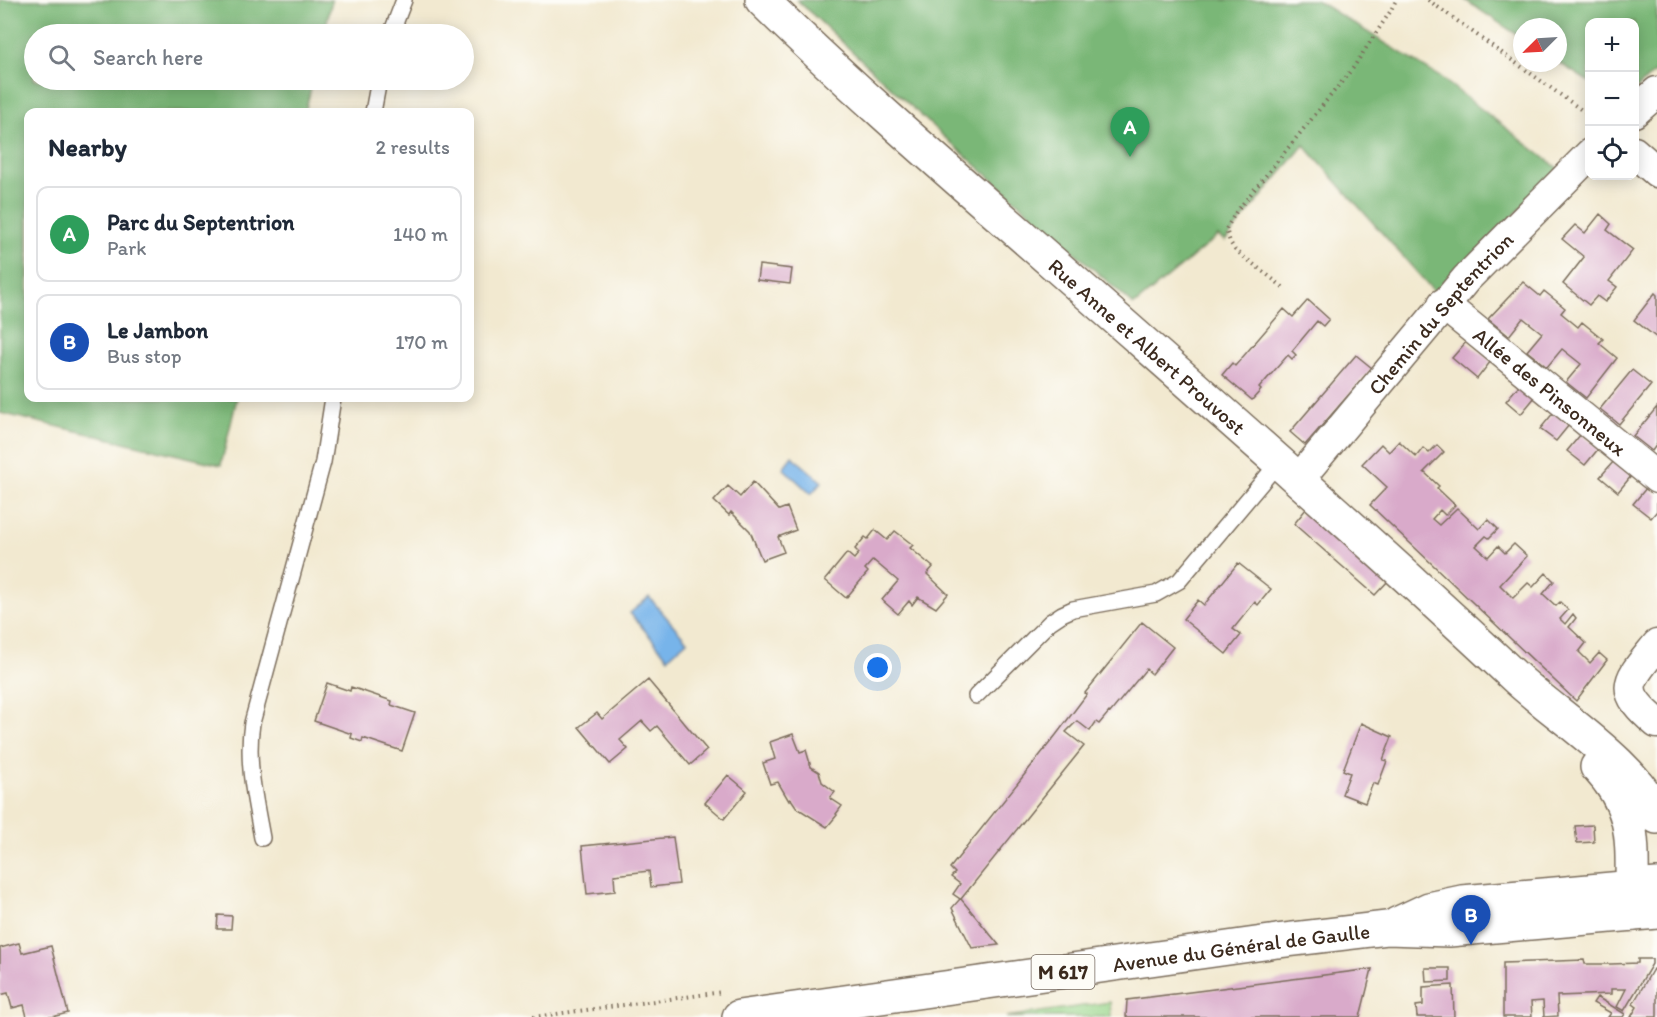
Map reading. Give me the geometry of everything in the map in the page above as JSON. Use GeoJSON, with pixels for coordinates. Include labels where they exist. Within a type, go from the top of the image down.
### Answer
{"type":"FeatureCollection","features":[{"type":"Feature","properties":{"kind":"street","name":"Rue Anne et Albert Prouvost"},"geometry":{"type":"LineString","coordinates":[[762,0],[881,112],[1400,569],[1530,692],[1607,777],[1620,796],[1629,819],[1645,899]]}},
{"type":"Feature","properties":{"kind":"street"},"geometry":{"type":"LineString","coordinates":[[1639,108],[1657,92]]}},
{"type":"Feature","properties":{"kind":"street"},"geometry":{"type":"LineString","coordinates":[[1639,156],[1657,172]]}},
{"type":"Feature","properties":{"kind":"street","name":"Chemin du Septentrion"},"geometry":{"type":"LineString","coordinates":[[1289,471],[1483,260],[1585,159]]}},
{"type":"Feature","properties":{"kind":"street","name":"Allée des Pinsonneux"},"geometry":{"type":"LineString","coordinates":[[1443,304],[1657,478]]}},
{"type":"Feature","properties":{"kind":"street"},"geometry":{"type":"LineString","coordinates":[[1657,645],[1635,672],[1630,689],[1636,704],[1657,723]]}},
{"type":"Feature","properties":{"kind":"street","name":"Rue Anne et Albert Prouvost"},"geometry":{"type":"LineString","coordinates":[[1530,692],[1567,720],[1636,783],[1652,804],[1657,817]]}},
{"type":"Feature","properties":{"kind":"street","name":"Avenue du Général de Gaulle"},"geometry":{"type":"LineString","coordinates":[[738,1017],[1277,941],[1387,928],[1449,930],[1645,899]]}},
{"type":"Feature","properties":{"kind":"lane"},"geometry":{"type":"LineString","coordinates":[[395,24],[404,0]]}},
{"type":"Feature","properties":{"kind":"lane"},"geometry":{"type":"LineString","coordinates":[[374,108],[377,90]]}},
{"type":"Feature","properties":{"kind":"lane"},"geometry":{"type":"LineString","coordinates":[[262,838],[250,775],[249,754],[252,723],[323,462],[332,402]]}},
{"type":"Feature","properties":{"kind":"lane"},"geometry":{"type":"LineString","coordinates":[[976,696],[1050,622],[1062,614],[1073,609],[1156,594],[1179,580],[1289,471]]}},
{"type":"Feature","properties":{"kind":"path"},"geometry":{"type":"LineString","coordinates":[[1283,287],[1235,250],[1226,229],[1236,212],[1353,68],[1396,0]]}},
{"type":"Feature","properties":{"kind":"path"},"geometry":{"type":"LineString","coordinates":[[1428,0],[1585,112]]}},
{"type":"Feature","properties":{"kind":"green space"},"geometry":{"type":"Polygon","coordinates":[[[0,0],[332,0],[326,24],[24,24],[24,90],[310,90],[306,108],[24,108],[24,402],[236,402],[221,465],[0,413],[0,0]]]}},
{"type":"Feature","properties":{"kind":"green space"},"geometry":{"type":"Polygon","coordinates":[[[797,0],[1316,0],[1440,77],[1559,169],[1437,295],[1304,145],[1225,241],[1218,236],[1134,305],[942,135],[797,0]]]}},
{"type":"Feature","properties":{"kind":"green space"},"geometry":{"type":"Polygon","coordinates":[[[1465,0],[1657,0],[1657,70],[1639,86],[1639,18],[1585,18],[1585,79],[1567,68],[1567,18],[1513,18],[1513,32],[1465,0]]]}},
{"type":"Feature","properties":{"kind":"green space"},"geometry":{"type":"Polygon","coordinates":[[[1110,1002],[1111,1017],[1006,1017],[1110,1002]]]}},
{"type":"Feature","properties":{"kind":"water"},"geometry":{"type":"Polygon","coordinates":[[[792,456],[822,482],[811,494],[783,468],[792,456]]]}},
{"type":"Feature","properties":{"kind":"water"},"geometry":{"type":"Polygon","coordinates":[[[649,597],[687,641],[668,658],[630,613],[649,597]]]}},
{"type":"Feature","properties":{"kind":"building"},"geometry":{"type":"Polygon","coordinates":[[[1600,214],[1611,224],[1607,230],[1633,250],[1609,281],[1617,287],[1605,302],[1597,296],[1589,305],[1563,284],[1584,257],[1562,239],[1575,225],[1585,233],[1600,214]]]}},
{"type":"Feature","properties":{"kind":"building"},"geometry":{"type":"Polygon","coordinates":[[[759,265],[792,269],[790,284],[757,280],[759,265]]]}},
{"type":"Feature","properties":{"kind":"building"},"geometry":{"type":"Polygon","coordinates":[[[1523,282],[1540,296],[1544,291],[1565,308],[1561,313],[1578,327],[1582,322],[1603,339],[1599,343],[1617,358],[1586,398],[1566,382],[1581,364],[1562,349],[1547,367],[1527,351],[1542,333],[1523,318],[1509,336],[1488,319],[1523,282]]]}},
{"type":"Feature","properties":{"kind":"building"},"geometry":{"type":"Polygon","coordinates":[[[1655,293],[1657,295],[1657,338],[1634,320],[1655,293]]]}},
{"type":"Feature","properties":{"kind":"building"},"geometry":{"type":"Polygon","coordinates":[[[1308,300],[1329,319],[1323,326],[1317,321],[1292,351],[1296,355],[1292,359],[1288,355],[1259,388],[1261,390],[1252,400],[1222,375],[1232,363],[1235,366],[1284,309],[1293,317],[1308,300]]]}},
{"type":"Feature","properties":{"kind":"building"},"geometry":{"type":"Polygon","coordinates":[[[1466,342],[1491,361],[1477,379],[1452,358],[1466,342]]]}},
{"type":"Feature","properties":{"kind":"building"},"geometry":{"type":"Polygon","coordinates":[[[1356,355],[1372,368],[1305,445],[1290,432],[1356,355]]]}},
{"type":"Feature","properties":{"kind":"building"},"geometry":{"type":"Polygon","coordinates":[[[1632,370],[1651,385],[1619,424],[1600,409],[1632,370]]]}},
{"type":"Feature","properties":{"kind":"building"},"geometry":{"type":"Polygon","coordinates":[[[1520,384],[1535,397],[1521,414],[1506,401],[1520,384]]]}},
{"type":"Feature","properties":{"kind":"building"},"geometry":{"type":"Polygon","coordinates":[[[1657,407],[1657,444],[1652,451],[1633,436],[1657,407]]]}},
{"type":"Feature","properties":{"kind":"building"},"geometry":{"type":"Polygon","coordinates":[[[1554,412],[1569,425],[1556,441],[1540,429],[1554,412]]]}},
{"type":"Feature","properties":{"kind":"building"},"geometry":{"type":"Polygon","coordinates":[[[1581,434],[1599,448],[1585,465],[1567,451],[1581,434]]]}},
{"type":"Feature","properties":{"kind":"building"},"geometry":{"type":"Polygon","coordinates":[[[1399,441],[1416,457],[1423,448],[1429,453],[1437,445],[1444,452],[1424,472],[1455,505],[1445,515],[1440,510],[1432,519],[1439,525],[1457,508],[1479,529],[1488,519],[1498,529],[1476,546],[1488,557],[1498,546],[1505,553],[1514,544],[1527,556],[1500,585],[1513,598],[1528,583],[1533,587],[1546,573],[1554,581],[1543,594],[1556,606],[1560,602],[1568,610],[1560,619],[1565,624],[1573,614],[1576,618],[1569,627],[1586,643],[1579,652],[1590,663],[1599,653],[1607,660],[1576,701],[1370,505],[1387,487],[1362,464],[1381,444],[1389,452],[1399,441]]]}},
{"type":"Feature","properties":{"kind":"building"},"geometry":{"type":"Polygon","coordinates":[[[1614,461],[1632,475],[1618,492],[1600,477],[1614,461]]]}},
{"type":"Feature","properties":{"kind":"building"},"geometry":{"type":"Polygon","coordinates":[[[753,482],[779,510],[787,507],[796,530],[778,537],[784,552],[762,560],[750,531],[731,512],[729,515],[714,501],[728,486],[740,497],[753,482]]]}},
{"type":"Feature","properties":{"kind":"building"},"geometry":{"type":"Polygon","coordinates":[[[1647,487],[1657,495],[1657,511],[1651,518],[1633,504],[1647,487]]]}},
{"type":"Feature","properties":{"kind":"building"},"geometry":{"type":"Polygon","coordinates":[[[1306,509],[1389,580],[1375,595],[1294,524],[1306,509]]]}},
{"type":"Feature","properties":{"kind":"building"},"geometry":{"type":"Polygon","coordinates":[[[875,530],[887,540],[895,531],[913,545],[910,548],[933,567],[927,574],[948,594],[936,608],[918,597],[912,605],[909,601],[898,614],[882,600],[898,581],[873,560],[865,569],[868,572],[846,598],[825,580],[847,553],[854,559],[859,553],[855,549],[865,537],[868,539],[875,530]]]}},
{"type":"Feature","properties":{"kind":"building"},"geometry":{"type":"Polygon","coordinates":[[[1238,563],[1271,589],[1258,605],[1255,602],[1233,629],[1241,635],[1226,654],[1183,619],[1198,600],[1204,605],[1238,563]]]}},
{"type":"Feature","properties":{"kind":"building"},"geometry":{"type":"Polygon","coordinates":[[[1142,622],[1173,647],[1152,674],[1146,669],[1099,724],[1096,722],[1090,731],[1077,721],[1066,732],[1084,746],[961,899],[999,945],[972,948],[952,908],[960,899],[953,894],[960,884],[951,877],[955,873],[950,868],[1142,622]]]}},
{"type":"Feature","properties":{"kind":"building"},"geometry":{"type":"Polygon","coordinates":[[[648,680],[707,750],[690,765],[657,726],[651,731],[642,721],[620,740],[628,749],[610,764],[579,727],[597,713],[602,719],[648,680]]]}},
{"type":"Feature","properties":{"kind":"building"},"geometry":{"type":"Polygon","coordinates":[[[327,683],[350,691],[351,687],[392,701],[391,705],[415,713],[402,751],[363,738],[362,742],[351,738],[352,734],[314,721],[327,683]]]}},
{"type":"Feature","properties":{"kind":"building"},"geometry":{"type":"Polygon","coordinates":[[[1361,723],[1392,737],[1383,760],[1387,761],[1378,785],[1373,783],[1365,803],[1342,794],[1350,773],[1343,770],[1361,723]]]}},
{"type":"Feature","properties":{"kind":"building"},"geometry":{"type":"Polygon","coordinates":[[[793,734],[800,752],[806,750],[811,767],[819,772],[822,782],[835,792],[830,798],[842,806],[827,827],[797,808],[791,799],[789,801],[778,782],[770,784],[763,763],[775,759],[770,742],[793,734]]]}},
{"type":"Feature","properties":{"kind":"building"},"geometry":{"type":"Polygon","coordinates":[[[728,775],[747,791],[724,819],[705,803],[728,775]]]}},
{"type":"Feature","properties":{"kind":"building"},"geometry":{"type":"Polygon","coordinates":[[[1593,825],[1594,842],[1577,843],[1575,826],[1593,825]]]}},
{"type":"Feature","properties":{"kind":"building"},"geometry":{"type":"Polygon","coordinates":[[[673,837],[679,884],[651,887],[649,871],[614,875],[615,891],[587,894],[582,846],[673,837]]]}},
{"type":"Feature","properties":{"kind":"building"},"geometry":{"type":"Polygon","coordinates":[[[218,915],[232,916],[231,929],[217,929],[218,915]]]}},
{"type":"Feature","properties":{"kind":"building"},"geometry":{"type":"Polygon","coordinates":[[[19,943],[22,953],[51,946],[68,1013],[52,1017],[27,1017],[24,1005],[12,1008],[8,993],[0,995],[0,948],[19,943]]]}},
{"type":"Feature","properties":{"kind":"building"},"geometry":{"type":"Polygon","coordinates":[[[1638,959],[1652,959],[1652,964],[1624,1011],[1617,1007],[1626,989],[1611,989],[1611,994],[1557,996],[1558,1016],[1544,1017],[1543,1001],[1531,1002],[1532,1017],[1503,1017],[1503,963],[1584,960],[1585,964],[1611,964],[1638,963],[1638,959]]]}},
{"type":"Feature","properties":{"kind":"building"},"geometry":{"type":"Polygon","coordinates":[[[1425,968],[1450,968],[1450,981],[1426,982],[1425,968]]]}},
{"type":"Feature","properties":{"kind":"building"},"geometry":{"type":"Polygon","coordinates":[[[1372,969],[1360,1017],[1126,1017],[1127,1000],[1372,969]]]}},
{"type":"Feature","properties":{"kind":"building"},"geometry":{"type":"Polygon","coordinates":[[[1653,969],[1657,971],[1657,1017],[1631,1017],[1637,1007],[1633,1004],[1653,969]]]}},
{"type":"Feature","properties":{"kind":"building"},"geometry":{"type":"Polygon","coordinates":[[[1453,985],[1454,1017],[1417,1017],[1416,1006],[1423,1005],[1423,987],[1453,985]]]}},
{"type":"Feature","properties":{"kind":"building"},"geometry":{"type":"Polygon","coordinates":[[[1597,997],[1625,1014],[1623,1017],[1608,1017],[1611,1013],[1593,1003],[1597,997]]]}},
{"type":"Feature","properties":{"kind":"place","name":"Parc du Septentrion"},"geometry":{"type":"Point","coordinates":[1130,157]}},
{"type":"Feature","properties":{"kind":"place","name":"Le Jambon"},"geometry":{"type":"Point","coordinates":[1471,945]}}]}
